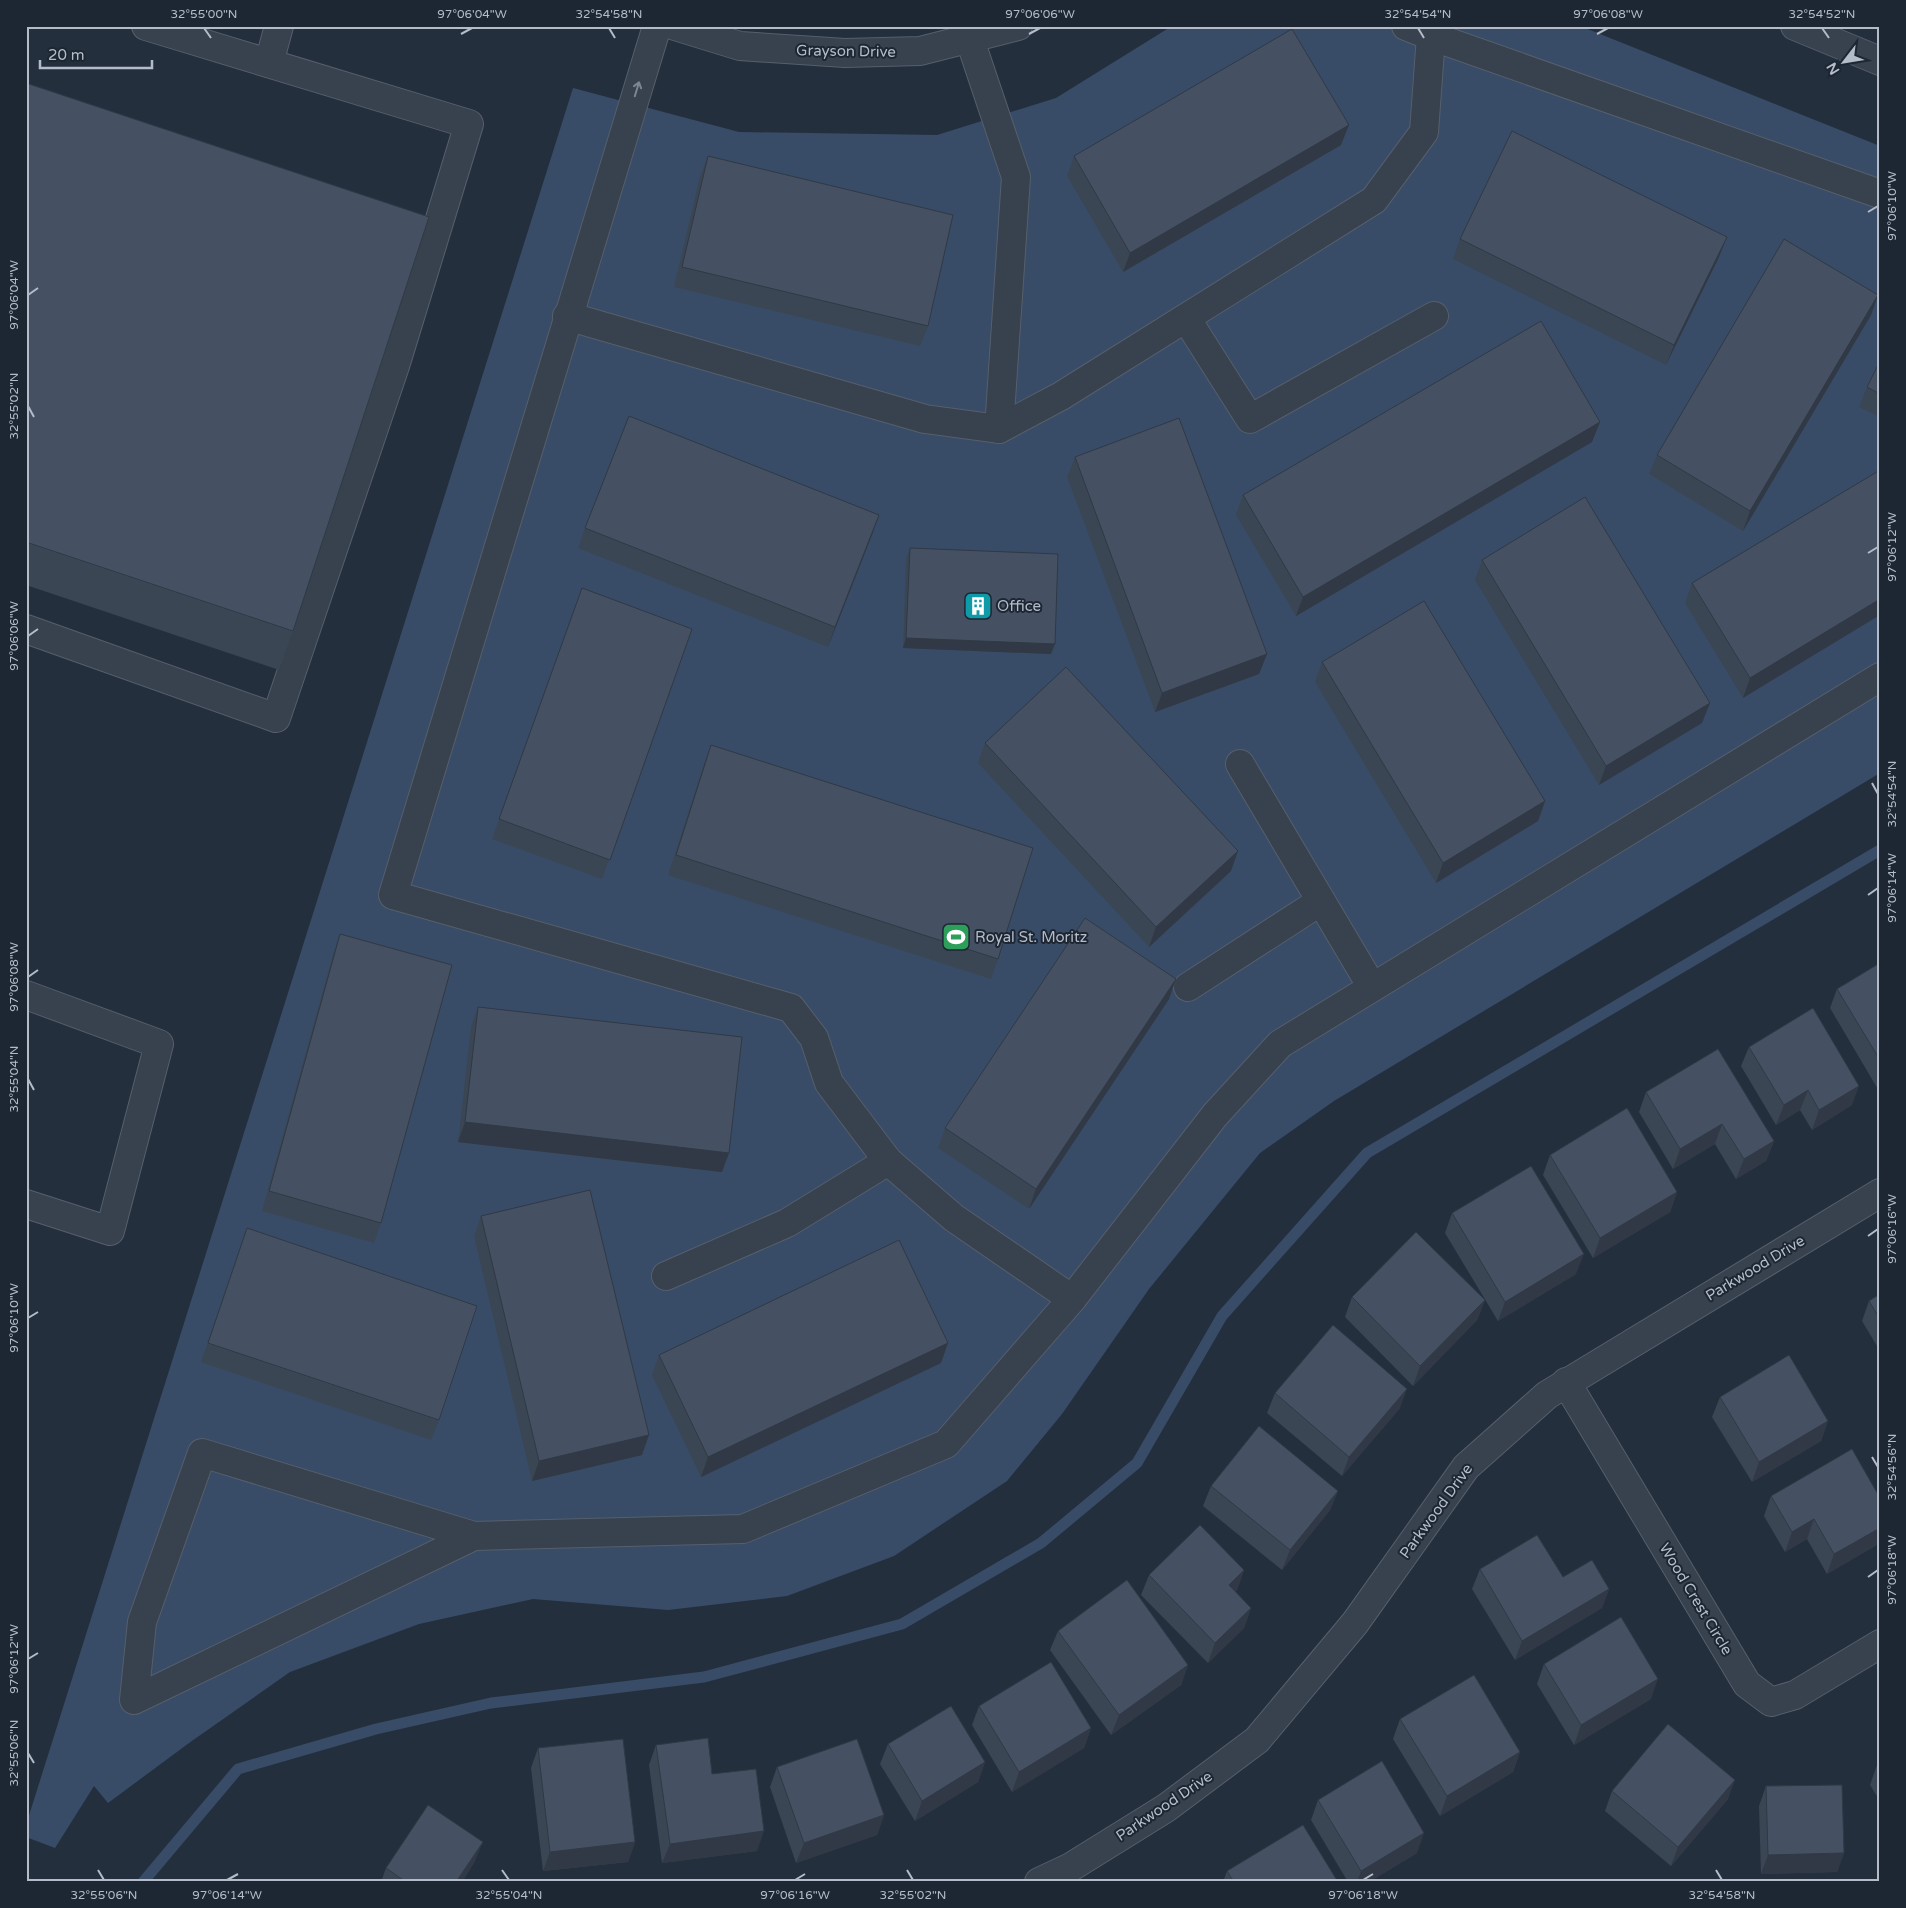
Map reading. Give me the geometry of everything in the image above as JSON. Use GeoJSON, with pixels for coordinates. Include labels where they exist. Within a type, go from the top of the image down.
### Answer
{"type":"FeatureCollection","features":[{"type":"Feature","properties":{"kind":"street"},"geometry":{"type":"LineString","coordinates":[[26,629],[276,718],[395,366],[469,124],[146,26]]}},
{"type":"Feature","properties":{"kind":"street"},"geometry":{"type":"LineString","coordinates":[[268,63],[279,26]]}},
{"type":"Feature","properties":{"kind":"street"},"geometry":{"type":"LineString","coordinates":[[657,26],[393,895],[791,1008],[814,1038],[829,1083],[888,1161],[954,1218],[1072,1298]]}},
{"type":"Feature","properties":{"kind":"street","name":"Grayson Drive"},"geometry":{"type":"LineString","coordinates":[[675,26],[740,46],[845,53],[920,51],[970,40],[1018,26]]}},
{"type":"Feature","properties":{"kind":"street"},"geometry":{"type":"LineString","coordinates":[[1795,26],[1880,61]]}},
{"type":"Feature","properties":{"kind":"street"},"geometry":{"type":"LineString","coordinates":[[568,316],[925,419],[999,428],[1061,396],[1374,200],[1424,132],[1419,31],[1880,194]]}},
{"type":"Feature","properties":{"kind":"street"},"geometry":{"type":"LineString","coordinates":[[970,40],[1016,177],[999,428]]}},
{"type":"Feature","properties":{"kind":"street"},"geometry":{"type":"LineString","coordinates":[[1186,318],[1250,419],[1434,316]]}},
{"type":"Feature","properties":{"kind":"street"},"geometry":{"type":"LineString","coordinates":[[474,1536],[134,1700],[142,1622],[202,1453],[474,1536],[743,1529],[946,1444],[1072,1298],[1215,1115],[1280,1044],[1880,677]]}},
{"type":"Feature","properties":{"kind":"street"},"geometry":{"type":"LineString","coordinates":[[1240,764],[1372,987]]}},
{"type":"Feature","properties":{"kind":"street"},"geometry":{"type":"LineString","coordinates":[[1188,987],[1321,901]]}},
{"type":"Feature","properties":{"kind":"street"},"geometry":{"type":"LineString","coordinates":[[26,994],[160,1044],[110,1231],[26,1204]]}},
{"type":"Feature","properties":{"kind":"street"},"geometry":{"type":"LineString","coordinates":[[666,1276],[787,1223],[888,1161]]}},
{"type":"Feature","properties":{"kind":"street","name":"Parkwood Drive"},"geometry":{"type":"LineString","coordinates":[[1039,1882],[1070,1867],[1166,1808],[1257,1740],[1355,1623],[1466,1467],[1547,1394],[1880,1192]]}},
{"type":"Feature","properties":{"kind":"street","name":"Wood Crest Circle"},"geometry":{"type":"LineString","coordinates":[[1566,1382],[1748,1684],[1771,1702],[1795,1695],[1880,1644]]}},
{"type":"Feature","properties":{"kind":"water","name":"Royal St. Moritz"},"geometry":{"type":"Polygon","coordinates":[[[1172,26],[1580,26],[1880,146],[1880,773],[1334,1101],[1260,1153],[1149,1289],[1062,1414],[1007,1481],[894,1556],[787,1596],[668,1610],[533,1599],[419,1624],[290,1672],[108,1803],[94,1786],[55,1848],[26,1837],[26,1825],[573,88],[739,132],[937,135],[1056,98],[1172,26]]]}},
{"type":"Feature","properties":{"kind":"building"},"geometry":{"type":"Polygon","coordinates":[[[1292,29],[1349,125],[1130,253],[1074,156],[1292,29]]]}},
{"type":"Feature","properties":{"kind":"building"},"geometry":{"type":"Polygon","coordinates":[[[26,83],[429,217],[293,631],[26,542],[26,83]]]}},
{"type":"Feature","properties":{"kind":"building"},"geometry":{"type":"Polygon","coordinates":[[[1512,131],[1727,237],[1674,345],[1460,239],[1512,131]]]}},
{"type":"Feature","properties":{"kind":"building"},"geometry":{"type":"Polygon","coordinates":[[[708,156],[953,215],[928,326],[682,267],[708,156]]]}},
{"type":"Feature","properties":{"kind":"building"},"geometry":{"type":"Polygon","coordinates":[[[1784,239],[1878,295],[1750,511],[1657,455],[1784,239]]]}},
{"type":"Feature","properties":{"kind":"building"},"geometry":{"type":"Polygon","coordinates":[[[1541,321],[1600,422],[1303,597],[1243,495],[1541,321]]]}},
{"type":"Feature","properties":{"kind":"building"},"geometry":{"type":"Polygon","coordinates":[[[1880,361],[1880,394],[1867,387],[1880,361]]]}},
{"type":"Feature","properties":{"kind":"building"},"geometry":{"type":"Polygon","coordinates":[[[629,416],[879,515],[835,627],[585,528],[629,416]]]}},
{"type":"Feature","properties":{"kind":"building"},"geometry":{"type":"Polygon","coordinates":[[[1179,418],[1267,654],[1162,693],[1075,457],[1179,418]]]}},
{"type":"Feature","properties":{"kind":"building"},"geometry":{"type":"Polygon","coordinates":[[[1880,470],[1880,599],[1750,678],[1692,583],[1880,470]]]}},
{"type":"Feature","properties":{"kind":"building"},"geometry":{"type":"Polygon","coordinates":[[[1585,497],[1710,703],[1606,766],[1482,560],[1585,497]]]}},
{"type":"Feature","properties":{"kind":"building","name":"Office"},"geometry":{"type":"Polygon","coordinates":[[[910,548],[1058,554],[1055,644],[906,638],[910,548]]]}},
{"type":"Feature","properties":{"kind":"building"},"geometry":{"type":"Polygon","coordinates":[[[582,588],[692,629],[610,860],[499,819],[582,588]]]}},
{"type":"Feature","properties":{"kind":"building"},"geometry":{"type":"Polygon","coordinates":[[[1424,601],[1545,801],[1443,863],[1322,662],[1424,601]]]}},
{"type":"Feature","properties":{"kind":"building"},"geometry":{"type":"Polygon","coordinates":[[[1066,667],[1238,851],[1156,927],[985,743],[1066,667]]]}},
{"type":"Feature","properties":{"kind":"building"},"geometry":{"type":"Polygon","coordinates":[[[711,745],[1033,848],[998,959],[676,855],[711,745]]]}},
{"type":"Feature","properties":{"kind":"building"},"geometry":{"type":"Polygon","coordinates":[[[1085,918],[1176,979],[1036,1189],[945,1128],[1085,918]]]}},
{"type":"Feature","properties":{"kind":"building"},"geometry":{"type":"Polygon","coordinates":[[[340,934],[452,965],[381,1223],[269,1191],[340,934]]]}},
{"type":"Feature","properties":{"kind":"building"},"geometry":{"type":"Polygon","coordinates":[[[1880,963],[1880,1060],[1837,989],[1880,963]]]}},
{"type":"Feature","properties":{"kind":"building"},"geometry":{"type":"Polygon","coordinates":[[[478,1007],[742,1037],[729,1153],[465,1122],[478,1007]]]}},
{"type":"Feature","properties":{"kind":"building"},"geometry":{"type":"Polygon","coordinates":[[[1813,1008],[1859,1086],[1819,1110],[1808,1090],[1784,1105],[1749,1047],[1813,1008]]]}},
{"type":"Feature","properties":{"kind":"building"},"geometry":{"type":"Polygon","coordinates":[[[1718,1049],[1774,1141],[1744,1159],[1722,1124],[1680,1149],[1646,1092],[1718,1049]]]}},
{"type":"Feature","properties":{"kind":"building"},"geometry":{"type":"Polygon","coordinates":[[[1627,1108],[1677,1192],[1600,1238],[1550,1155],[1627,1108]]]}},
{"type":"Feature","properties":{"kind":"building"},"geometry":{"type":"Polygon","coordinates":[[[1531,1166],[1584,1254],[1505,1302],[1452,1213],[1531,1166]]]}},
{"type":"Feature","properties":{"kind":"building"},"geometry":{"type":"Polygon","coordinates":[[[590,1190],[649,1435],[539,1461],[481,1216],[590,1190]]]}},
{"type":"Feature","properties":{"kind":"building"},"geometry":{"type":"Polygon","coordinates":[[[247,1228],[477,1306],[439,1420],[208,1343],[247,1228]]]}},
{"type":"Feature","properties":{"kind":"building"},"geometry":{"type":"Polygon","coordinates":[[[1416,1232],[1485,1300],[1420,1366],[1352,1297],[1416,1232]]]}},
{"type":"Feature","properties":{"kind":"building"},"geometry":{"type":"Polygon","coordinates":[[[899,1240],[948,1343],[708,1457],[659,1355],[899,1240]]]}},
{"type":"Feature","properties":{"kind":"building"},"geometry":{"type":"Polygon","coordinates":[[[1880,1294],[1880,1319],[1869,1301],[1880,1294]]]}},
{"type":"Feature","properties":{"kind":"building"},"geometry":{"type":"Polygon","coordinates":[[[1333,1325],[1407,1389],[1349,1457],[1275,1393],[1333,1325]]]}},
{"type":"Feature","properties":{"kind":"building"},"geometry":{"type":"Polygon","coordinates":[[[1789,1355],[1828,1421],[1759,1462],[1720,1397],[1789,1355]]]}},
{"type":"Feature","properties":{"kind":"building"},"geometry":{"type":"Polygon","coordinates":[[[1259,1426],[1338,1491],[1290,1550],[1211,1486],[1259,1426]]]}},
{"type":"Feature","properties":{"kind":"building"},"geometry":{"type":"Polygon","coordinates":[[[1852,1449],[1880,1498],[1880,1528],[1834,1554],[1814,1519],[1792,1532],[1771,1496],[1852,1449]]]}},
{"type":"Feature","properties":{"kind":"building"},"geometry":{"type":"Polygon","coordinates":[[[1200,1525],[1244,1570],[1229,1585],[1251,1608],[1215,1643],[1149,1575],[1200,1525]]]}},
{"type":"Feature","properties":{"kind":"building"},"geometry":{"type":"Polygon","coordinates":[[[1537,1535],[1563,1577],[1592,1560],[1609,1589],[1522,1641],[1480,1569],[1537,1535]]]}},
{"type":"Feature","properties":{"kind":"building"},"geometry":{"type":"Polygon","coordinates":[[[1127,1580],[1188,1665],[1119,1715],[1058,1631],[1127,1580]]]}},
{"type":"Feature","properties":{"kind":"building"},"geometry":{"type":"Polygon","coordinates":[[[1621,1617],[1658,1679],[1581,1725],[1544,1664],[1621,1617]]]}},
{"type":"Feature","properties":{"kind":"building"},"geometry":{"type":"Polygon","coordinates":[[[1051,1662],[1091,1728],[1019,1772],[979,1706],[1051,1662]]]}},
{"type":"Feature","properties":{"kind":"building"},"geometry":{"type":"Polygon","coordinates":[[[1474,1675],[1520,1752],[1447,1796],[1400,1719],[1474,1675]]]}},
{"type":"Feature","properties":{"kind":"building"},"geometry":{"type":"Polygon","coordinates":[[[951,1706],[985,1762],[922,1801],[888,1744],[951,1706]]]}},
{"type":"Feature","properties":{"kind":"building"},"geometry":{"type":"Polygon","coordinates":[[[1668,1724],[1735,1780],[1678,1847],[1612,1791],[1668,1724]]]}},
{"type":"Feature","properties":{"kind":"building"},"geometry":{"type":"Polygon","coordinates":[[[708,1738],[712,1774],[756,1769],[764,1831],[670,1844],[656,1745],[708,1738]]]}},
{"type":"Feature","properties":{"kind":"building"},"geometry":{"type":"Polygon","coordinates":[[[623,1739],[635,1842],[550,1852],[538,1748],[623,1739]]]}},
{"type":"Feature","properties":{"kind":"building"},"geometry":{"type":"Polygon","coordinates":[[[857,1739],[884,1815],[804,1843],[777,1767],[857,1739]]]}},
{"type":"Feature","properties":{"kind":"building"},"geometry":{"type":"Polygon","coordinates":[[[1382,1761],[1424,1833],[1361,1871],[1318,1800],[1382,1761]]]}},
{"type":"Feature","properties":{"kind":"building"},"geometry":{"type":"Polygon","coordinates":[[[1842,1785],[1844,1853],[1768,1855],[1766,1786],[1842,1785]]]}},
{"type":"Feature","properties":{"kind":"building"},"geometry":{"type":"Polygon","coordinates":[[[428,1805],[483,1842],[456,1882],[406,1882],[386,1868],[428,1805]]]}},
{"type":"Feature","properties":{"kind":"building"},"geometry":{"type":"Polygon","coordinates":[[[1303,1825],[1338,1882],[1234,1882],[1227,1871],[1303,1825]]]}},
{"type":"Feature","properties":{"kind":"waterway"},"geometry":{"type":"LineString","coordinates":[[143,1882],[238,1769],[376,1729],[491,1703],[704,1677],[902,1624],[1041,1543],[1137,1463],[1222,1316],[1367,1153],[1880,850]]}},
{"type":"Feature","properties":{"kind":"place","name":"Office"},"geometry":{"type":"Point","coordinates":[978,606]}},
{"type":"Feature","properties":{"kind":"place","name":"Royal St. Moritz"},"geometry":{"type":"Point","coordinates":[956,937]}}]}
